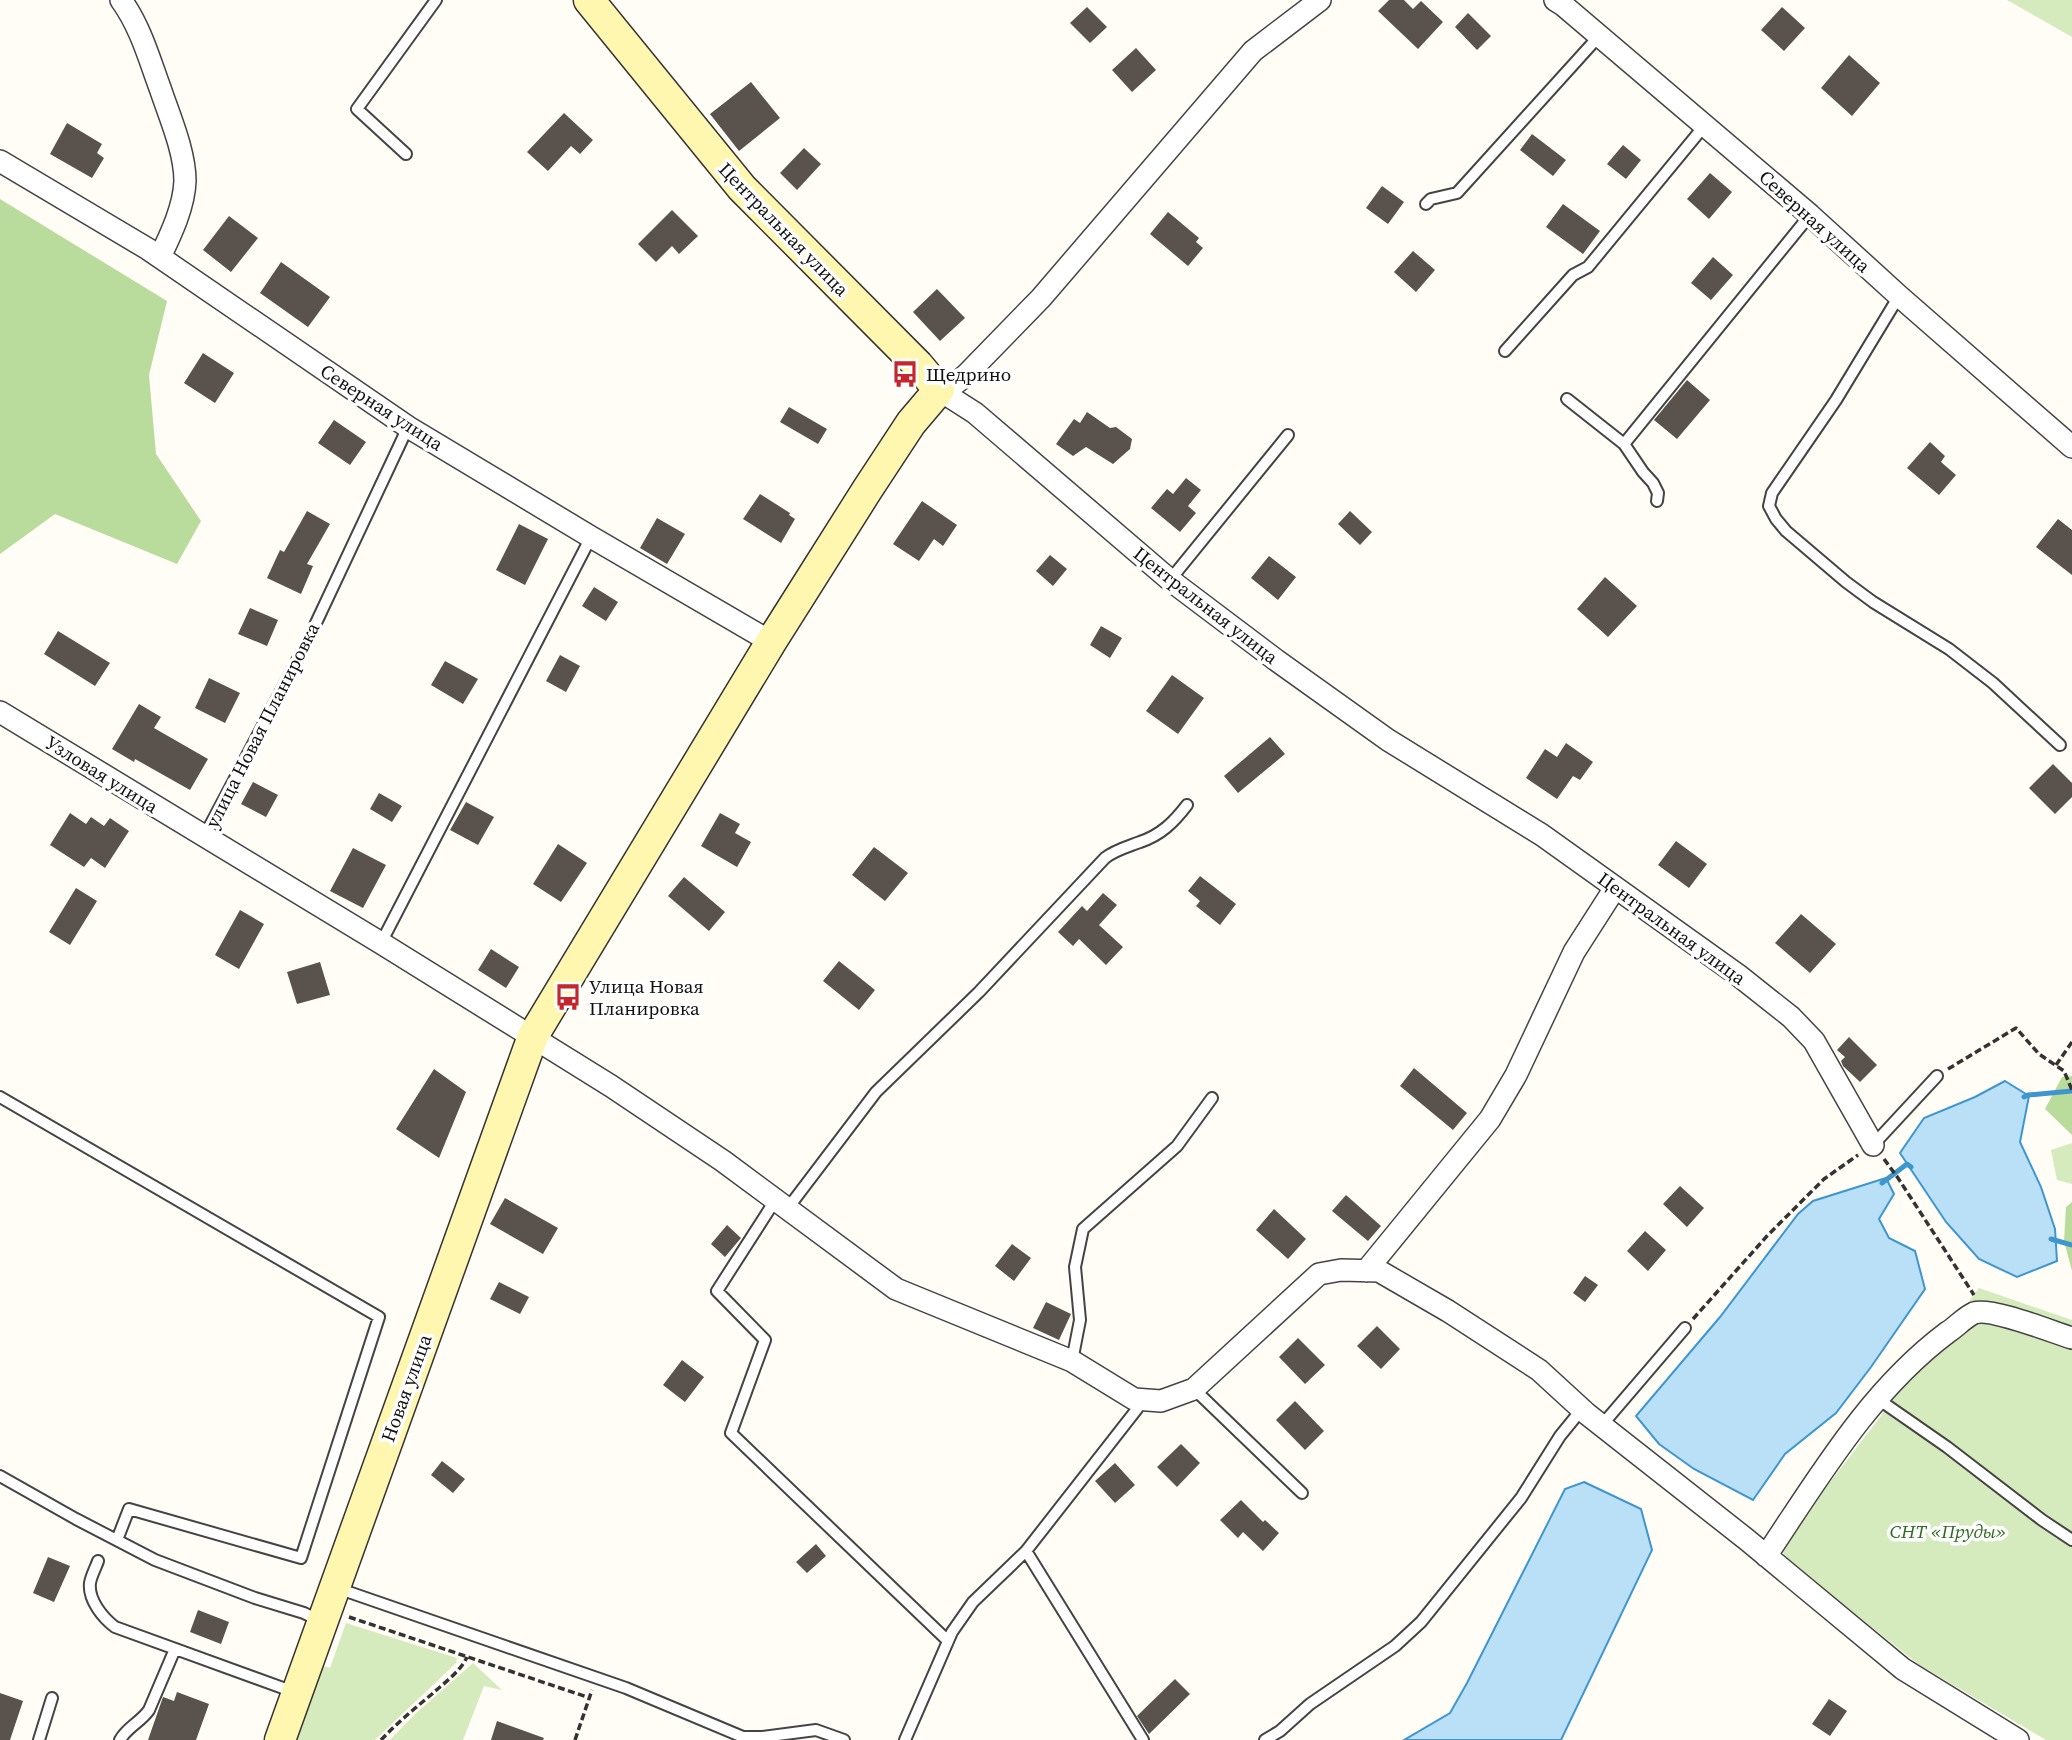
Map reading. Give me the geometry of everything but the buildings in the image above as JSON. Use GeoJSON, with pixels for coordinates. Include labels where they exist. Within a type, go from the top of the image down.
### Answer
{"type":"FeatureCollection","features":[{"type":"Feature","properties":{"kind":"street"},"geometry":{"type":"LineString","coordinates":[[121,0],[138,29],[153,68],[171,119],[183,167],[185,181],[178,212],[160,257]]}},
{"type":"Feature","properties":{"kind":"street","name":"Центральная улица"},"geometry":{"type":"LineString","coordinates":[[589,0],[742,188],[918,365],[939,390],[975,413],[1170,580],[1276,660],[1388,740],[1542,835],[1738,975],[1791,1017],[1814,1041],[1873,1145]]}},
{"type":"Feature","properties":{"kind":"street"},"geometry":{"type":"LineString","coordinates":[[939,390],[956,383],[966,375],[1041,298],[1253,51],[1320,0]]}},
{"type":"Feature","properties":{"kind":"street","name":"Северная улица"},"geometry":{"type":"LineString","coordinates":[[1555,0],[1600,35],[1811,215],[2072,447]]}},
{"type":"Feature","properties":{"kind":"street","name":"Северная улица"},"geometry":{"type":"LineString","coordinates":[[0,160],[160,257],[408,427],[771,642]]}},
{"type":"Feature","properties":{"kind":"street","name":"Новая улица"},"geometry":{"type":"LineString","coordinates":[[280,1740],[533,1036],[771,642],[902,436],[939,390]]}},
{"type":"Feature","properties":{"kind":"street","name":"Узловая улица"},"geometry":{"type":"LineString","coordinates":[[0,712],[204,837]]}},
{"type":"Feature","properties":{"kind":"street","name":"улица Новая Планировка"},"geometry":{"type":"LineString","coordinates":[[204,837],[533,1036],[633,1101],[782,1203],[896,1289],[1072,1362],[1134,1399],[1141,1400]]}},
{"type":"Feature","properties":{"kind":"street"},"geometry":{"type":"LineString","coordinates":[[1366,1271],[1490,1119],[1516,1075],[1574,952],[1615,888]]}},
{"type":"Feature","properties":{"kind":"street"},"geometry":{"type":"LineString","coordinates":[[1141,1400],[1161,1401],[1194,1389],[1319,1274],[1341,1270],[1378,1271],[1448,1311],[1539,1370],[1582,1409],[1903,1669],[2018,1740]]}},
{"type":"Feature","properties":{"kind":"street"},"geometry":{"type":"LineString","coordinates":[[1766,1556],[1845,1439],[1878,1399],[1925,1349],[1973,1313],[2001,1315],[2072,1338]]}},
{"type":"Feature","properties":{"kind":"lane"},"geometry":{"type":"LineString","coordinates":[[406,154],[357,109],[436,0]]}},
{"type":"Feature","properties":{"kind":"lane"},"geometry":{"type":"LineString","coordinates":[[1426,204],[1432,199],[1457,193],[1600,35]]}},
{"type":"Feature","properties":{"kind":"lane"},"geometry":{"type":"LineString","coordinates":[[1505,351],[1573,275],[1588,267],[1705,125]]}},
{"type":"Feature","properties":{"kind":"lane"},"geometry":{"type":"LineString","coordinates":[[1624,444],[1811,215]]}},
{"type":"Feature","properties":{"kind":"lane"},"geometry":{"type":"LineString","coordinates":[[1899,296],[1836,400],[1772,493],[1769,506],[1786,531],[1846,582],[1949,649],[1993,683],[2060,745]]}},
{"type":"Feature","properties":{"kind":"lane"},"geometry":{"type":"LineString","coordinates":[[1567,399],[1624,444],[1653,482],[1658,493],[1657,501]]}},
{"type":"Feature","properties":{"kind":"lane","name":"улица Новая Планировка"},"geometry":{"type":"LineString","coordinates":[[204,837],[308,640],[408,427]]}},
{"type":"Feature","properties":{"kind":"lane"},"geometry":{"type":"LineString","coordinates":[[1170,580],[1289,436]]}},
{"type":"Feature","properties":{"kind":"lane"},"geometry":{"type":"LineString","coordinates":[[381,943],[592,537]]}},
{"type":"Feature","properties":{"kind":"lane"},"geometry":{"type":"LineString","coordinates":[[948,1641],[731,1433],[765,1340],[717,1291],[782,1203],[876,1092],[979,992],[1105,858],[1114,851],[1158,834],[1173,824],[1188,805]]}},
{"type":"Feature","properties":{"kind":"lane"},"geometry":{"type":"LineString","coordinates":[[1873,1145],[1937,1076]]}},
{"type":"Feature","properties":{"kind":"lane"},"geometry":{"type":"LineString","coordinates":[[0,1097],[379,1317],[301,1558],[130,1509],[117,1540]]}},
{"type":"Feature","properties":{"kind":"lane"},"geometry":{"type":"LineString","coordinates":[[1072,1362],[1080,1320],[1075,1267],[1083,1229],[1177,1146],[1212,1098]]}},
{"type":"Feature","properties":{"kind":"lane"},"geometry":{"type":"LineString","coordinates":[[1602,1425],[1685,1328]]}},
{"type":"Feature","properties":{"kind":"lane"},"geometry":{"type":"LineString","coordinates":[[1194,1389],[1301,1493]]}},
{"type":"Feature","properties":{"kind":"lane"},"geometry":{"type":"LineString","coordinates":[[1878,1399],[2072,1540]]}},
{"type":"Feature","properties":{"kind":"lane"},"geometry":{"type":"LineString","coordinates":[[905,1740],[959,1620],[973,1602],[1026,1551],[1137,1409],[1141,1400]]}},
{"type":"Feature","properties":{"kind":"lane"},"geometry":{"type":"LineString","coordinates":[[1265,1740],[1280,1731],[1310,1704],[1395,1646],[1421,1622],[1513,1509],[1560,1437],[1582,1409]]}},
{"type":"Feature","properties":{"kind":"lane"},"geometry":{"type":"LineString","coordinates":[[0,1476],[166,1564],[255,1598],[304,1613],[328,1606],[596,1678],[626,1688],[730,1736],[752,1738],[816,1730],[844,1740]]}},
{"type":"Feature","properties":{"kind":"lane"},"geometry":{"type":"LineString","coordinates":[[1026,1551],[1143,1740]]}},
{"type":"Feature","properties":{"kind":"lane"},"geometry":{"type":"LineString","coordinates":[[98,1561],[90,1582],[91,1593],[106,1620],[115,1627],[297,1693]]}},
{"type":"Feature","properties":{"kind":"lane"},"geometry":{"type":"LineString","coordinates":[[120,1740],[127,1730],[145,1717],[174,1648]]}},
{"type":"Feature","properties":{"kind":"lane"},"geometry":{"type":"LineString","coordinates":[[39,1740],[52,1698]]}},
{"type":"Feature","properties":{"kind":"path"},"geometry":{"type":"LineString","coordinates":[[1937,1076],[2016,1028],[2039,1054],[2064,1070],[2072,1090]]}},
{"type":"Feature","properties":{"kind":"path"},"geometry":{"type":"LineString","coordinates":[[2056,1065],[2072,1042]]}},
{"type":"Feature","properties":{"kind":"path"},"geometry":{"type":"LineString","coordinates":[[1685,1328],[1824,1179],[1873,1145]]}},
{"type":"Feature","properties":{"kind":"path"},"geometry":{"type":"LineString","coordinates":[[1889,1165],[1985,1312]]}},
{"type":"Feature","properties":{"kind":"path"},"geometry":{"type":"LineString","coordinates":[[328,1606],[590,1698]]}},
{"type":"Feature","properties":{"kind":"path"},"geometry":{"type":"LineString","coordinates":[[381,1740],[448,1680],[467,1656]]}},
{"type":"Feature","properties":{"kind":"path"},"geometry":{"type":"LineString","coordinates":[[575,1740],[596,1678]]}},
{"type":"Feature","properties":{"kind":"green space"},"geometry":{"type":"Polygon","coordinates":[[[2007,0],[2072,0],[2072,37],[2007,0]]]}},
{"type":"Feature","properties":{"kind":"green space"},"geometry":{"type":"Polygon","coordinates":[[[0,199],[167,301],[149,375],[156,454],[201,521],[177,564],[55,514],[0,554],[0,199]]]}},
{"type":"Feature","properties":{"kind":"green space"},"geometry":{"type":"Polygon","coordinates":[[[2072,1076],[2072,1135],[2045,1109],[2062,1077],[2072,1076]]]}},
{"type":"Feature","properties":{"kind":"green space"},"geometry":{"type":"Polygon","coordinates":[[[2072,1143],[2072,1184],[2057,1180],[2051,1150],[2072,1143]]]}},
{"type":"Feature","properties":{"kind":"green space"},"geometry":{"type":"Polygon","coordinates":[[[2072,1202],[2072,1271],[2064,1241],[2066,1207],[2072,1202]]]}},
{"type":"Feature","properties":{"kind":"green space","name":"СНТ «Пруды»"},"geometry":{"type":"Polygon","coordinates":[[[1979,1288],[2072,1320],[2072,1740],[2046,1740],[1918,1664],[1787,1563],[1781,1546],[1979,1288]]]}},
{"type":"Feature","properties":{"kind":"green space"},"geometry":{"type":"Polygon","coordinates":[[[346,1623],[457,1658],[456,1663],[375,1740],[289,1740],[317,1664],[330,1668],[346,1623]]]}},
{"type":"Feature","properties":{"kind":"green space"},"geometry":{"type":"Polygon","coordinates":[[[473,1663],[502,1690],[484,1686],[463,1740],[390,1740],[415,1714],[473,1663]]]}},
{"type":"Feature","properties":{"kind":"water"},"geometry":{"type":"Polygon","coordinates":[[[2005,1081],[2029,1096],[2020,1142],[2041,1187],[2055,1229],[2057,1261],[2017,1277],[1979,1259],[1946,1222],[1900,1153],[1924,1118],[2005,1081]]]}},
{"type":"Feature","properties":{"kind":"water"},"geometry":{"type":"Polygon","coordinates":[[[1886,1178],[1894,1194],[1879,1219],[1889,1238],[1915,1251],[1925,1289],[1836,1413],[1785,1454],[1753,1500],[1694,1469],[1659,1444],[1636,1416],[1720,1317],[1798,1214],[1813,1201],[1886,1178]]]}},
{"type":"Feature","properties":{"kind":"water"},"geometry":{"type":"Polygon","coordinates":[[[1584,1482],[1641,1509],[1652,1550],[1561,1740],[1404,1740],[1450,1713],[1565,1489],[1584,1482]]]}},
{"type":"Feature","properties":{"kind":"waterway"},"geometry":{"type":"LineString","coordinates":[[2024,1097],[2072,1091]]}},
{"type":"Feature","properties":{"kind":"waterway"},"geometry":{"type":"LineString","coordinates":[[1882,1183],[1907,1164],[1911,1167]]}},
{"type":"Feature","properties":{"kind":"waterway"},"geometry":{"type":"LineString","coordinates":[[2051,1239],[2072,1245]]}},
{"type":"Feature","properties":{"kind":"place","name":"Щедрино"},"geometry":{"type":"Point","coordinates":[905,374]}},
{"type":"Feature","properties":{"kind":"place","name":"Улица Новая Планировка"},"geometry":{"type":"Point","coordinates":[568,997]}}]}
